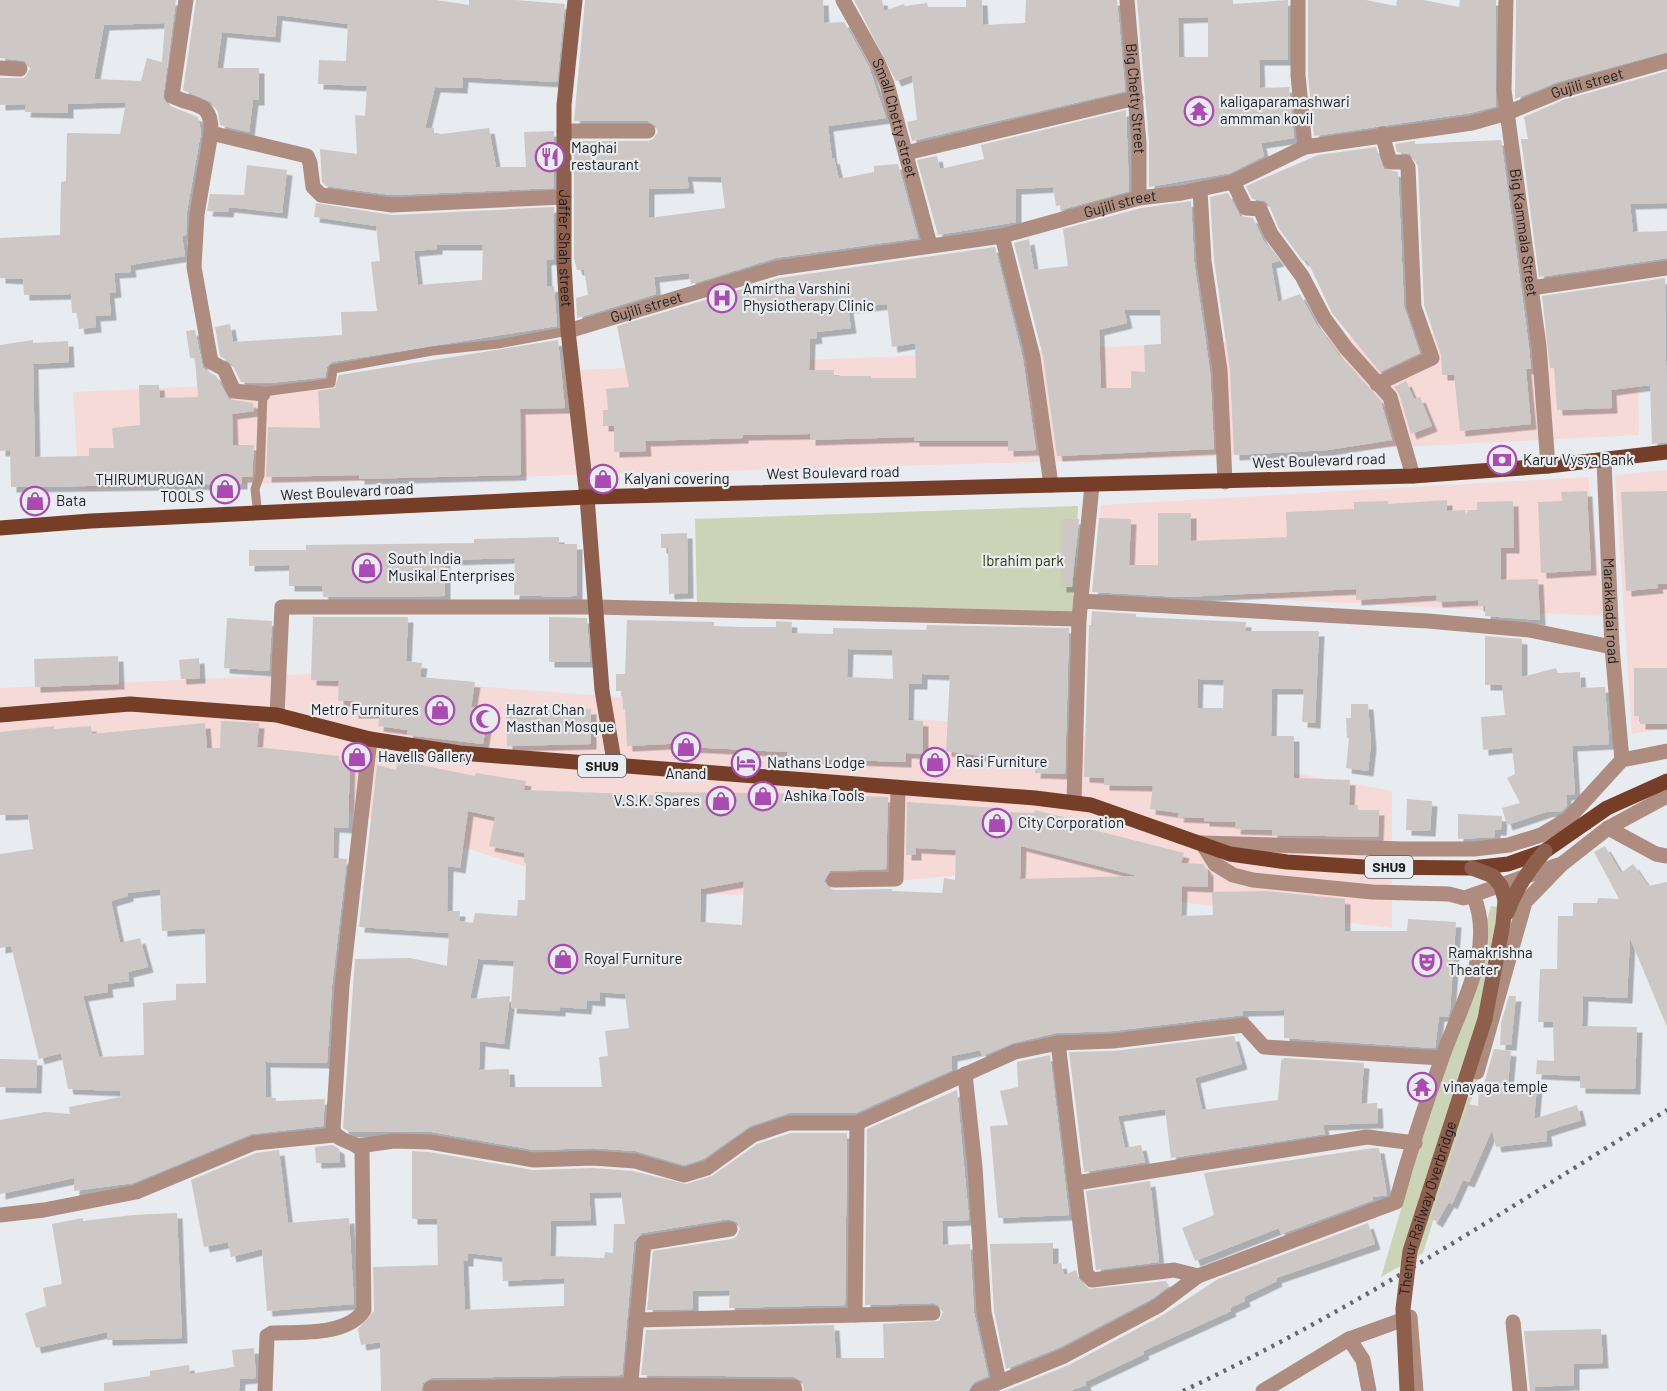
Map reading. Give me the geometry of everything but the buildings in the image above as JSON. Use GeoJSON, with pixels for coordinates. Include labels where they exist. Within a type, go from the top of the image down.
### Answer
{"type":"FeatureCollection","features":[{"type":"Feature","properties":{"kind":"main road","name":"West Boulevard road"},"geometry":{"type":"LineString","coordinates":[[0,528],[91,521],[258,515],[587,497],[1413,476],[1604,461],[1667,452]]}},
{"type":"Feature","properties":{"kind":"main road","name":"SHU9"},"geometry":{"type":"LineString","coordinates":[[0,715],[130,704],[277,715],[370,739],[460,753],[1074,803],[1091,805],[1230,854],[1287,862],[1353,866],[1473,868],[1508,864],[1545,851],[1607,808],[1667,781]]}},
{"type":"Feature","properties":{"kind":"street"},"geometry":{"type":"LineString","coordinates":[[186,0],[171,91],[172,96],[206,108],[210,115],[211,132],[197,214],[194,267],[209,354],[211,362],[225,369],[234,391],[263,394]]}},
{"type":"Feature","properties":{"kind":"street","name":"Jaffer Shah street"},"geometry":{"type":"LineString","coordinates":[[575,0],[564,105],[568,331],[587,497],[602,690],[615,767]]}},
{"type":"Feature","properties":{"kind":"street","name":"Small Chetty street"},"geometry":{"type":"LineString","coordinates":[[843,0],[878,63],[906,153],[930,246]]}},
{"type":"Feature","properties":{"kind":"street","name":"Big Chetty Street"},"geometry":{"type":"LineString","coordinates":[[1127,0],[1136,98],[1139,198]]}},
{"type":"Feature","properties":{"kind":"street"},"geometry":{"type":"LineString","coordinates":[[1298,0],[1298,75],[1305,147]]}},
{"type":"Feature","properties":{"kind":"street","name":"Big Kammala Street"},"geometry":{"type":"LineString","coordinates":[[1506,0],[1504,90],[1539,346],[1548,466]]}},
{"type":"Feature","properties":{"kind":"street","name":"Gujili street"},"geometry":{"type":"LineString","coordinates":[[568,331],[777,268],[1002,236],[1139,198],[1200,190],[1233,182],[1305,147],[1382,134],[1472,123],[1507,113],[1560,91],[1667,61]]}},
{"type":"Feature","properties":{"kind":"street"},"geometry":{"type":"LineString","coordinates":[[0,68],[20,69]]}},
{"type":"Feature","properties":{"kind":"street"},"geometry":{"type":"LineString","coordinates":[[906,153],[1136,98]]}},
{"type":"Feature","properties":{"kind":"street"},"geometry":{"type":"LineString","coordinates":[[564,131],[648,131]]}},
{"type":"Feature","properties":{"kind":"street"},"geometry":{"type":"LineString","coordinates":[[211,132],[307,156],[313,187],[321,195],[392,205],[564,197]]}},
{"type":"Feature","properties":{"kind":"street"},"geometry":{"type":"LineString","coordinates":[[1377,384],[1432,358],[1414,307],[1408,167],[1405,162],[1390,162],[1382,134]]}},
{"type":"Feature","properties":{"kind":"street"},"geometry":{"type":"LineString","coordinates":[[1233,182],[1246,208],[1260,209],[1271,234],[1302,276],[1324,318],[1390,397],[1413,476]]}},
{"type":"Feature","properties":{"kind":"street"},"geometry":{"type":"LineString","coordinates":[[1200,190],[1204,261],[1220,369],[1225,482]]}},
{"type":"Feature","properties":{"kind":"street"},"geometry":{"type":"LineString","coordinates":[[1002,236],[1033,357],[1051,485]]}},
{"type":"Feature","properties":{"kind":"street"},"geometry":{"type":"LineString","coordinates":[[1531,288],[1667,268]]}},
{"type":"Feature","properties":{"kind":"street","name":"Marakkadai road"},"geometry":{"type":"LineString","coordinates":[[1604,461],[1612,647],[1622,760]]}},
{"type":"Feature","properties":{"kind":"street"},"geometry":{"type":"LineString","coordinates":[[1074,803],[1079,619],[1092,485]]}},
{"type":"Feature","properties":{"kind":"street"},"geometry":{"type":"LineString","coordinates":[[1081,601],[1428,621],[1530,630],[1612,647]]}},
{"type":"Feature","properties":{"kind":"street"},"geometry":{"type":"LineString","coordinates":[[277,715],[282,607],[596,607],[1079,619]]}},
{"type":"Feature","properties":{"kind":"street"},"geometry":{"type":"LineString","coordinates":[[334,1135],[342,986],[370,739]]}},
{"type":"Feature","properties":{"kind":"street"},"geometry":{"type":"LineString","coordinates":[[1202,843],[1402,849],[1474,849],[1509,845],[1541,835],[1568,819],[1622,760],[1667,751]]}},
{"type":"Feature","properties":{"kind":"street"},"geometry":{"type":"LineString","coordinates":[[834,880],[896,879],[898,788]]}},
{"type":"Feature","properties":{"kind":"street"},"geometry":{"type":"LineString","coordinates":[[1477,1072],[1525,902],[1562,864],[1608,828],[1667,796]]}},
{"type":"Feature","properties":{"kind":"street"},"geometry":{"type":"LineString","coordinates":[[1608,828],[1656,854],[1667,856]]}},
{"type":"Feature","properties":{"kind":"street"},"geometry":{"type":"LineString","coordinates":[[1202,843],[1215,864],[1233,874],[1253,880],[1372,892],[1473,896],[1562,864]]}},
{"type":"Feature","properties":{"kind":"street","name":"Thennur Railway Overbridge"},"geometry":{"type":"LineString","coordinates":[[1503,924],[1515,891],[1529,869],[1545,851]]}},
{"type":"Feature","properties":{"kind":"street","name":"Thennur Railway Overbridge"},"geometry":{"type":"LineString","coordinates":[[1407,1391],[1403,1309],[1410,1251],[1485,1019],[1503,924],[1505,900],[1501,886],[1493,876],[1473,868]]}},
{"type":"Feature","properties":{"kind":"street"},"geometry":{"type":"LineString","coordinates":[[978,1391],[1064,1356],[1158,1306],[1197,1276],[1395,1203],[1441,1058],[1472,982],[1480,943],[1480,912],[1473,896]]}},
{"type":"Feature","properties":{"kind":"street"},"geometry":{"type":"LineString","coordinates":[[0,1215],[44,1210],[136,1192],[254,1143],[334,1135],[358,1146],[394,1142],[430,1142],[534,1160],[594,1158],[635,1161],[684,1175],[707,1168],[753,1135],[789,1123],[857,1123],[1015,1052],[1058,1043],[1113,1041],[1244,1025],[1264,1047],[1441,1058]]}},
{"type":"Feature","properties":{"kind":"street"},"geometry":{"type":"LineString","coordinates":[[1058,1043],[1086,1273],[1092,1280],[1174,1270],[1197,1276]]}},
{"type":"Feature","properties":{"kind":"street"},"geometry":{"type":"LineString","coordinates":[[965,1074],[975,1167],[984,1312],[999,1381]]}},
{"type":"Feature","properties":{"kind":"street"},"geometry":{"type":"LineString","coordinates":[[855,1315],[857,1123]]}},
{"type":"Feature","properties":{"kind":"street"},"geometry":{"type":"LineString","coordinates":[[1076,1183],[1367,1137],[1415,1143]]}},
{"type":"Feature","properties":{"kind":"street"},"geometry":{"type":"LineString","coordinates":[[265,1391],[267,1336],[272,1333],[334,1328],[350,1324],[364,1310],[362,1159],[358,1146]]}},
{"type":"Feature","properties":{"kind":"street"},"geometry":{"type":"LineString","coordinates":[[630,1388],[644,1243],[730,1230]]}},
{"type":"Feature","properties":{"kind":"street"},"geometry":{"type":"LineString","coordinates":[[636,1320],[933,1313]]}},
{"type":"Feature","properties":{"kind":"street"},"geometry":{"type":"LineString","coordinates":[[1263,1391],[1348,1339],[1410,1317],[1416,1391]]}},
{"type":"Feature","properties":{"kind":"street"},"geometry":{"type":"LineString","coordinates":[[1513,1322],[1520,1391]]}},
{"type":"Feature","properties":{"kind":"street"},"geometry":{"type":"LineString","coordinates":[[1348,1339],[1363,1360],[1369,1391]]}},
{"type":"Feature","properties":{"kind":"street"},"geometry":{"type":"LineString","coordinates":[[431,1391],[431,1388],[794,1388],[795,1391]]}},
{"type":"Feature","properties":{"kind":"lane"},"geometry":{"type":"LineString","coordinates":[[258,515],[255,489],[260,475],[263,392],[332,383],[333,369],[432,351],[498,344],[568,331]]}},
{"type":"Feature","properties":{"kind":"shaded area"},"geometry":{"type":"Polygon","coordinates":[[[1637,324],[1639,435],[1178,458],[79,489],[73,392],[1637,324]]]}},
{"type":"Feature","properties":{"kind":"shaded area"},"geometry":{"type":"Polygon","coordinates":[[[1667,470],[1667,728],[1632,734],[1615,475],[1667,470]]]}},
{"type":"Feature","properties":{"kind":"shaded area"},"geometry":{"type":"Polygon","coordinates":[[[1588,477],[1604,616],[1095,590],[1101,505],[1588,477]]]}},
{"type":"Feature","properties":{"kind":"shaded area"},"geometry":{"type":"Polygon","coordinates":[[[312,674],[1049,729],[1392,791],[1392,928],[963,875],[732,895],[592,887],[301,797],[0,805],[0,688],[312,674]]]}},
{"type":"Feature","properties":{"kind":"green space","name":"Ibrahim park"},"geometry":{"type":"Polygon","coordinates":[[[1078,506],[1074,615],[697,604],[695,519],[1078,506]]]}},
{"type":"Feature","properties":{"kind":"green space"},"geometry":{"type":"Polygon","coordinates":[[[1491,906],[1530,913],[1423,1253],[1381,1277],[1491,906]]]}},
{"type":"Feature","properties":{"kind":"railway"},"geometry":{"type":"LineString","coordinates":[[1183,1391],[1308,1327],[1429,1258],[1667,1110]]}},
{"type":"Feature","properties":{"kind":"place","name":"kaligaparamashwari ammman kovil"},"geometry":{"type":"Point","coordinates":[1199,111]}},
{"type":"Feature","properties":{"kind":"place","name":"Maghai restaurant"},"geometry":{"type":"Point","coordinates":[550,157]}},
{"type":"Feature","properties":{"kind":"place","name":"Amirtha Varshini Physiotherapy Clinic"},"geometry":{"type":"Point","coordinates":[722,298]}},
{"type":"Feature","properties":{"kind":"place","name":"Karur Vysya Bank"},"geometry":{"type":"Point","coordinates":[1502,460]}},
{"type":"Feature","properties":{"kind":"place","name":"Kalyani covering"},"geometry":{"type":"Point","coordinates":[603,479]}},
{"type":"Feature","properties":{"kind":"place","name":"THIRUMURUGAN TOOLS"},"geometry":{"type":"Point","coordinates":[225,489]}},
{"type":"Feature","properties":{"kind":"place","name":"Bata"},"geometry":{"type":"Point","coordinates":[35,501]}},
{"type":"Feature","properties":{"kind":"place","name":"South India Musikal Enterprises"},"geometry":{"type":"Point","coordinates":[367,568]}},
{"type":"Feature","properties":{"kind":"place","name":"Metro Furnitures"},"geometry":{"type":"Point","coordinates":[440,710]}},
{"type":"Feature","properties":{"kind":"place","name":"Hazrat Chan Masthan Mosque"},"geometry":{"type":"Point","coordinates":[485,719]}},
{"type":"Feature","properties":{"kind":"place","name":"Anand"},"geometry":{"type":"Point","coordinates":[686,747]}},
{"type":"Feature","properties":{"kind":"place","name":"Havells Gallery"},"geometry":{"type":"Point","coordinates":[357,757]}},
{"type":"Feature","properties":{"kind":"place","name":"Rasi Furniture"},"geometry":{"type":"Point","coordinates":[935,762]}},
{"type":"Feature","properties":{"kind":"place","name":"Nathans Lodge"},"geometry":{"type":"Point","coordinates":[746,763]}},
{"type":"Feature","properties":{"kind":"place","name":"Ashika Tools"},"geometry":{"type":"Point","coordinates":[763,796]}},
{"type":"Feature","properties":{"kind":"place","name":"V.S.K. Spares"},"geometry":{"type":"Point","coordinates":[721,801]}},
{"type":"Feature","properties":{"kind":"place","name":"City Corporation"},"geometry":{"type":"Point","coordinates":[997,823]}},
{"type":"Feature","properties":{"kind":"place","name":"Royal Furniture"},"geometry":{"type":"Point","coordinates":[563,959]}},
{"type":"Feature","properties":{"kind":"place","name":"Ramakrishna Theater"},"geometry":{"type":"Point","coordinates":[1427,962]}},
{"type":"Feature","properties":{"kind":"place","name":"vinayaga temple"},"geometry":{"type":"Point","coordinates":[1422,1087]}}]}
